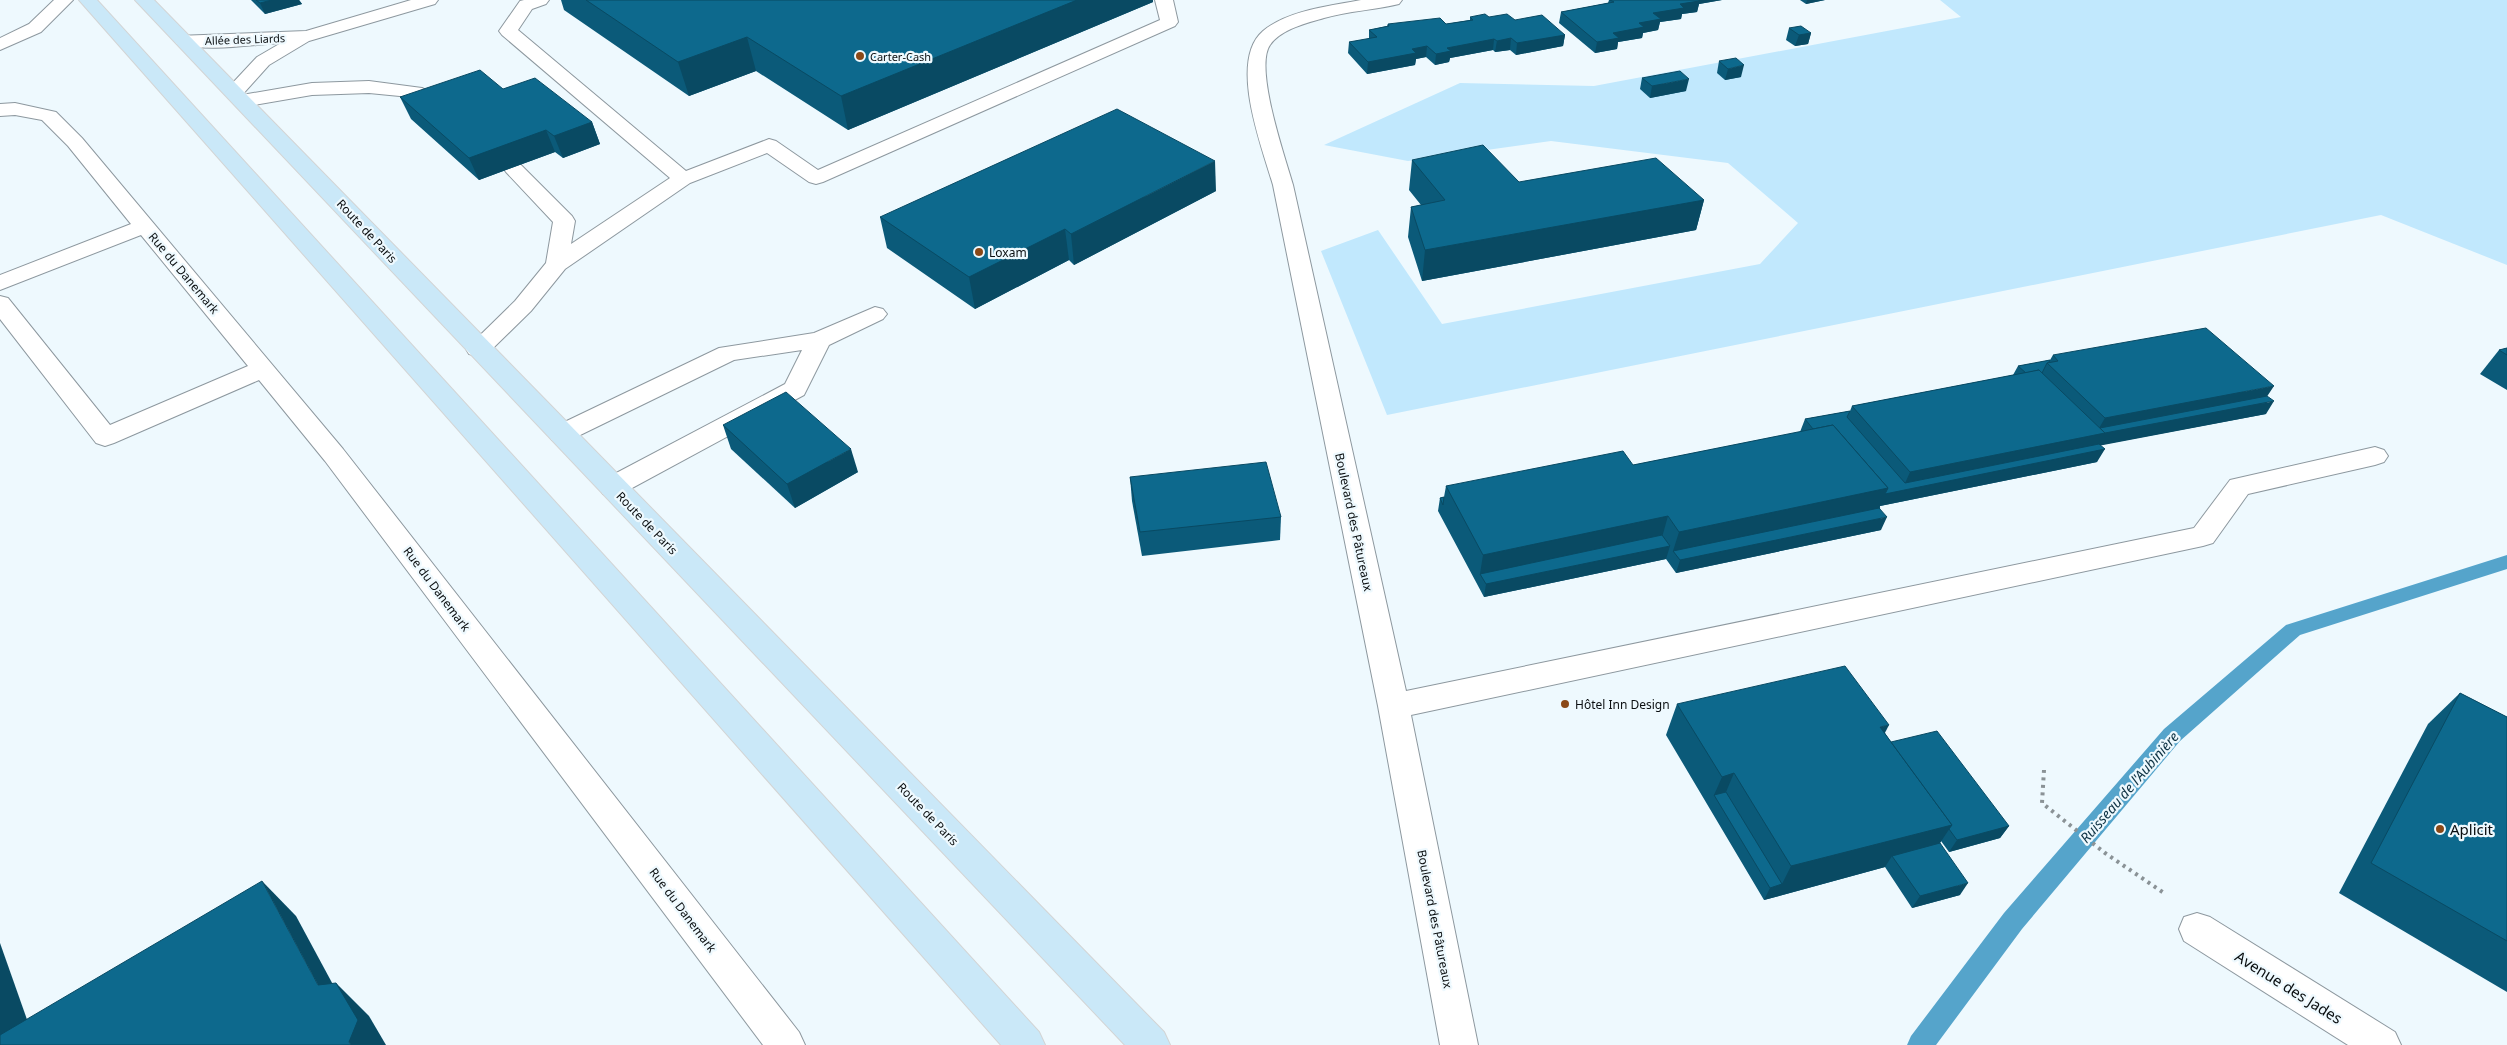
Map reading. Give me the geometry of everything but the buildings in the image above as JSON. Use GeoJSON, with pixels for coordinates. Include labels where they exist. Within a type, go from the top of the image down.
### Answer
{"type":"FeatureCollection","features":[{"type":"Feature","properties":{"kind":"main road"},"geometry":{"type":"LineString","coordinates":[[88,0],[1026,1045]]}},
{"type":"Feature","properties":{"kind":"main road","name":"Route de Paris"},"geometry":{"type":"LineString","coordinates":[[144,0],[239,97],[478,349],[1151,1045]]}},
{"type":"Feature","properties":{"kind":"street"},"geometry":{"type":"LineString","coordinates":[[0,45],[35,28],[64,0]]}},
{"type":"Feature","properties":{"kind":"street","name":"Allée des Liards"},"geometry":{"type":"LineString","coordinates":[[239,97],[263,61],[307,36],[429,0]]}},
{"type":"Feature","properties":{"kind":"street"},"geometry":{"type":"LineString","coordinates":[[540,0],[526,4],[508,31],[684,179]]}},
{"type":"Feature","properties":{"kind":"street"},"geometry":{"type":"LineString","coordinates":[[478,349],[523,306],[557,264],[684,179],[769,145],[816,178],[1169,22],[1164,0]]}},
{"type":"Feature","properties":{"kind":"street","name":"Boulevard des Pâtureaux"},"geometry":{"type":"LineString","coordinates":[[1394,0],[1328,12],[1297,20],[1277,31],[1262,43],[1256,60],[1260,100],[1283,185],[1394,706],[1459,1045]]}},
{"type":"Feature","properties":{"kind":"street","name":"Allée des Liards"},"geometry":{"type":"LineString","coordinates":[[184,40],[218,41],[307,36]]}},
{"type":"Feature","properties":{"kind":"street"},"geometry":{"type":"LineString","coordinates":[[239,97],[312,89],[369,87],[415,92],[443,107]]}},
{"type":"Feature","properties":{"kind":"street","name":"Rue du Danemark"},"geometry":{"type":"LineString","coordinates":[[0,110],[16,110],[49,116],[76,142],[334,455],[786,1045]]}},
{"type":"Feature","properties":{"kind":"street"},"geometry":{"type":"LineString","coordinates":[[513,168],[564,221],[557,264]]}},
{"type":"Feature","properties":{"kind":"street"},"geometry":{"type":"LineString","coordinates":[[0,283],[145,226]]}},
{"type":"Feature","properties":{"kind":"street"},"geometry":{"type":"LineString","coordinates":[[0,303],[105,437],[263,369]]}},
{"type":"Feature","properties":{"kind":"street"},"geometry":{"type":"LineString","coordinates":[[561,434],[728,353],[819,340],[875,314]]}},
{"type":"Feature","properties":{"kind":"street"},"geometry":{"type":"LineString","coordinates":[[612,487],[795,389],[819,340]]}},
{"type":"Feature","properties":{"kind":"street"},"geometry":{"type":"LineString","coordinates":[[1394,706],[2203,536],[2239,487],[2375,456]]}},
{"type":"Feature","properties":{"kind":"street","name":"Avenue des Jades"},"geometry":{"type":"LineString","coordinates":[[2197,930],[2382,1045]]}},
{"type":"Feature","properties":{"kind":"path"},"geometry":{"type":"LineString","coordinates":[[2044,770],[2042,803],[2105,853],[2185,907],[2197,930]]}},
{"type":"Feature","properties":{"kind":"shaded area"},"geometry":{"type":"Polygon","coordinates":[[[1940,0],[2507,0],[2507,265],[2381,215],[1387,415],[1321,251],[1378,230],[1442,324],[1760,264],[1798,223],[1728,163],[1551,141],[1408,161],[1324,145],[1460,83],[1594,86],[1961,17],[1940,0]]]}},
{"type":"Feature","properties":{"kind":"waterway","name":"Ruisseau de l'Aubinière"},"geometry":{"type":"LineString","coordinates":[[1920,1045],[2013,921],[2172,735],[2293,630],[2507,562]]}},
{"type":"Feature","properties":{"kind":"place","name":"Carter-Cash"},"geometry":{"type":"Point","coordinates":[860,56]}},
{"type":"Feature","properties":{"kind":"place","name":"Loxam"},"geometry":{"type":"Point","coordinates":[979,252]}},
{"type":"Feature","properties":{"kind":"place","name":"Hôtel Inn Design"},"geometry":{"type":"Point","coordinates":[1565,704]}},
{"type":"Feature","properties":{"kind":"place","name":"Aplicit"},"geometry":{"type":"Point","coordinates":[2440,829]}}]}
